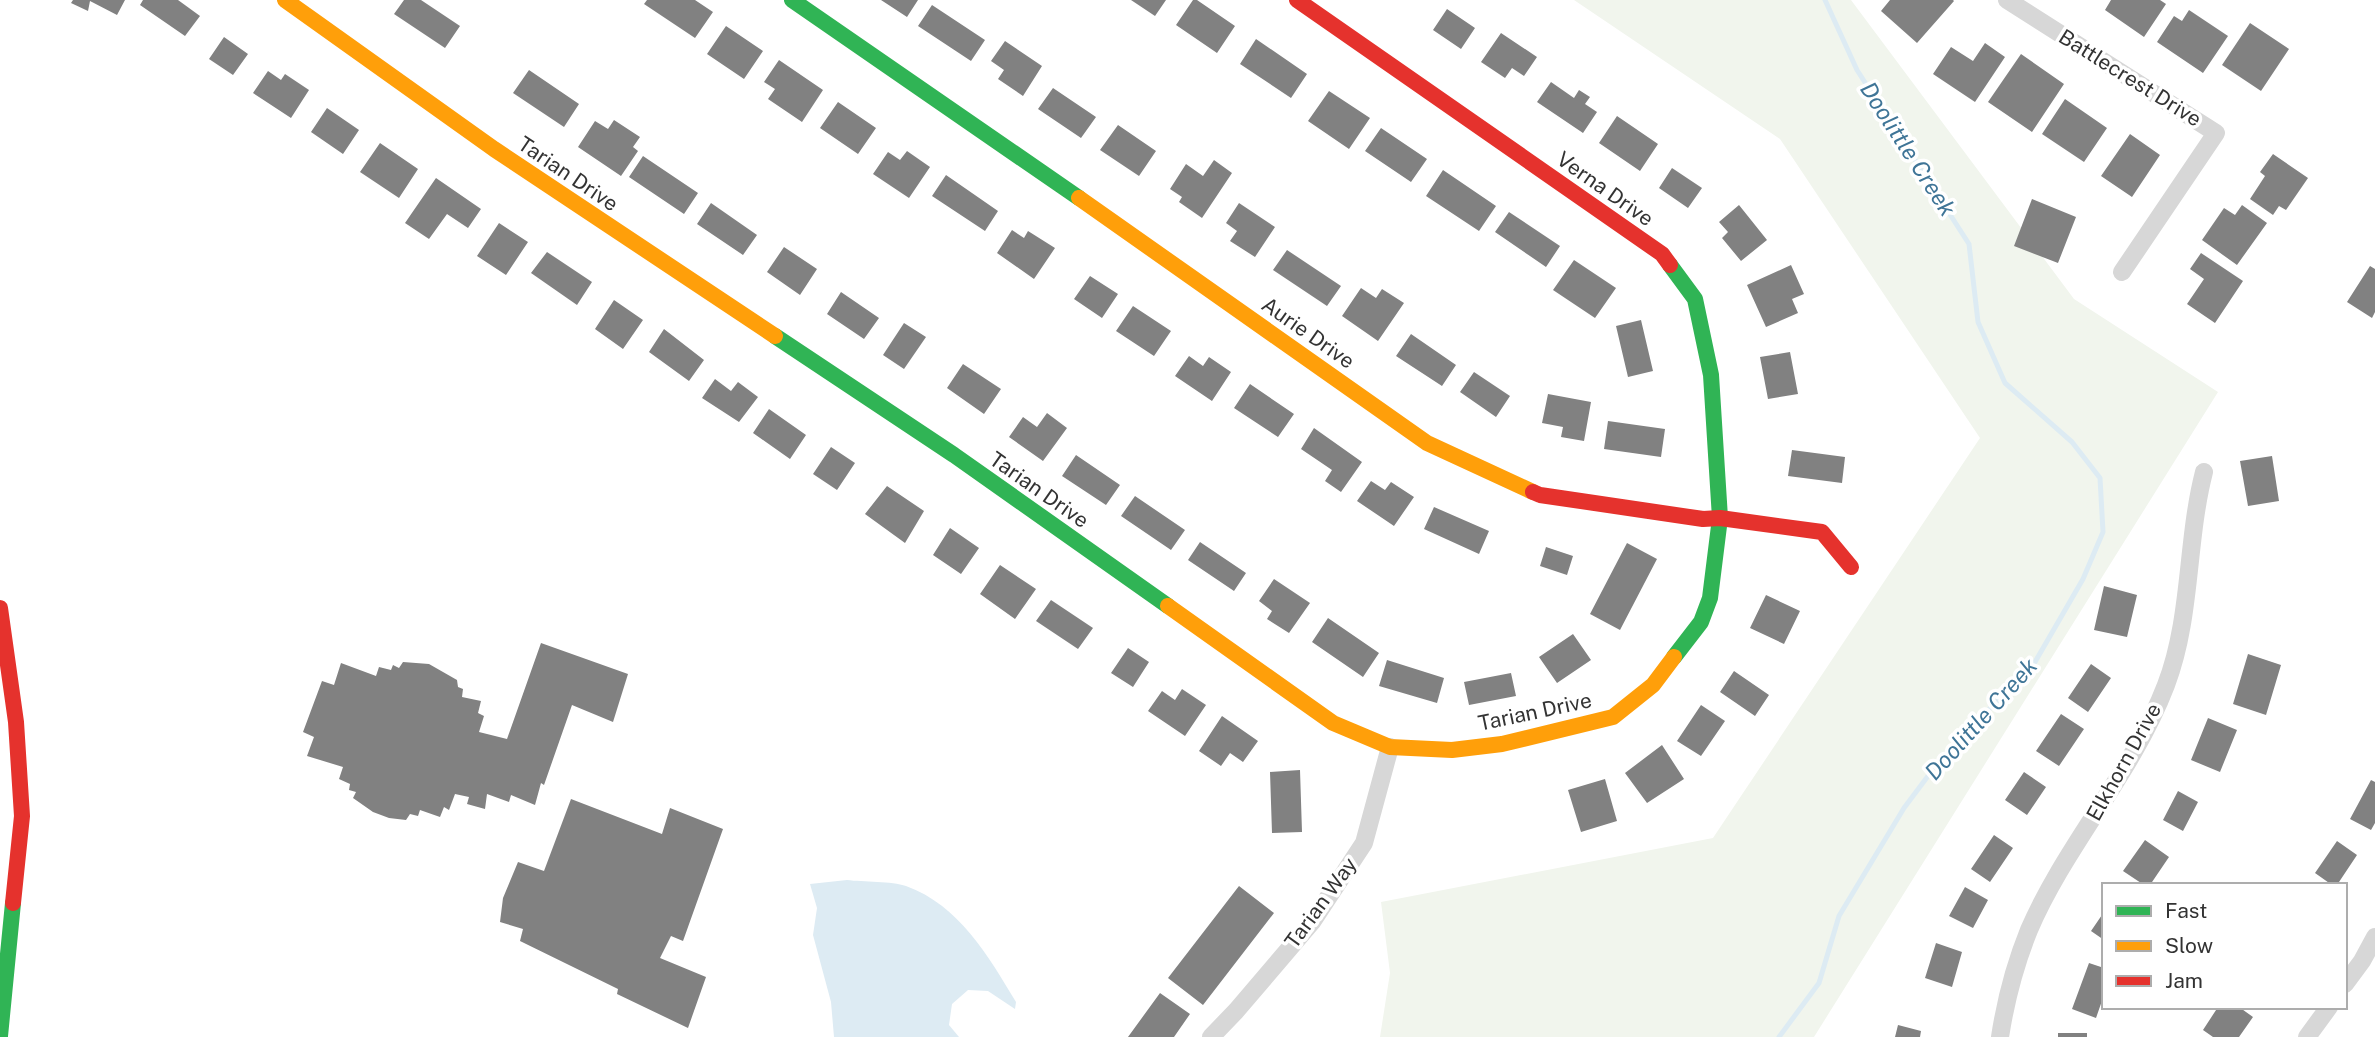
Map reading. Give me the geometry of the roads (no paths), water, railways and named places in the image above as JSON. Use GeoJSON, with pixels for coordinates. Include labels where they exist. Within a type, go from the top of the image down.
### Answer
{"type":"FeatureCollection","features":[{"type":"Feature","properties":{"kind":"street","name":"Tarian Drive"},"geometry":{"type":"LineString","coordinates":[[285,0],[494,149],[954,455],[1333,723],[1390,747],[1452,750],[1502,744],[1613,717],[1653,685],[1701,622],[1710,598],[1720,518]]}},
{"type":"Feature","properties":{"kind":"street","name":"Aurie Drive"},"geometry":{"type":"LineString","coordinates":[[792,0],[1126,230],[1427,443],[1540,495],[1703,519],[1720,518],[1822,532],[1851,567]]}},
{"type":"Feature","properties":{"kind":"street","name":"Verna Drive"},"geometry":{"type":"LineString","coordinates":[[1297,0],[1662,254],[1695,299],[1712,375],[1720,518]]}},
{"type":"Feature","properties":{"kind":"street","name":"Battlecrest Drive"},"geometry":{"type":"LineString","coordinates":[[2007,0],[2216,133],[2122,272]]}},
{"type":"Feature","properties":{"kind":"street","name":"Elkhorn Drive"},"geometry":{"type":"LineString","coordinates":[[2000,1037],[2008,986],[2030,928],[2062,870],[2118,781],[2147,729],[2167,683],[2185,611],[2204,472]]}},
{"type":"Feature","properties":{"kind":"street"},"geometry":{"type":"LineString","coordinates":[[0,608],[16,722],[22,816],[0,1036]]}},
{"type":"Feature","properties":{"kind":"street","name":"Tarian Way"},"geometry":{"type":"LineString","coordinates":[[1211,1037],[1312,922],[1364,843],[1390,747]]}},
{"type":"Feature","properties":{"kind":"street"},"geometry":{"type":"LineString","coordinates":[[2347,981],[2375,937]]}},
{"type":"Feature","properties":{"kind":"street"},"geometry":{"type":"LineString","coordinates":[[2307,1037],[2328,1009]]}},
{"type":"Feature","properties":{"kind":"waterway","name":"Doolittle Creek"},"geometry":{"type":"LineString","coordinates":[[1779,1037],[1819,983],[1839,916],[1904,808],[1940,760],[2035,662],[2083,579],[2103,532],[2100,478],[2072,442],[2005,383],[1978,322],[1969,244],[1857,70],[1825,0]]}}]}
